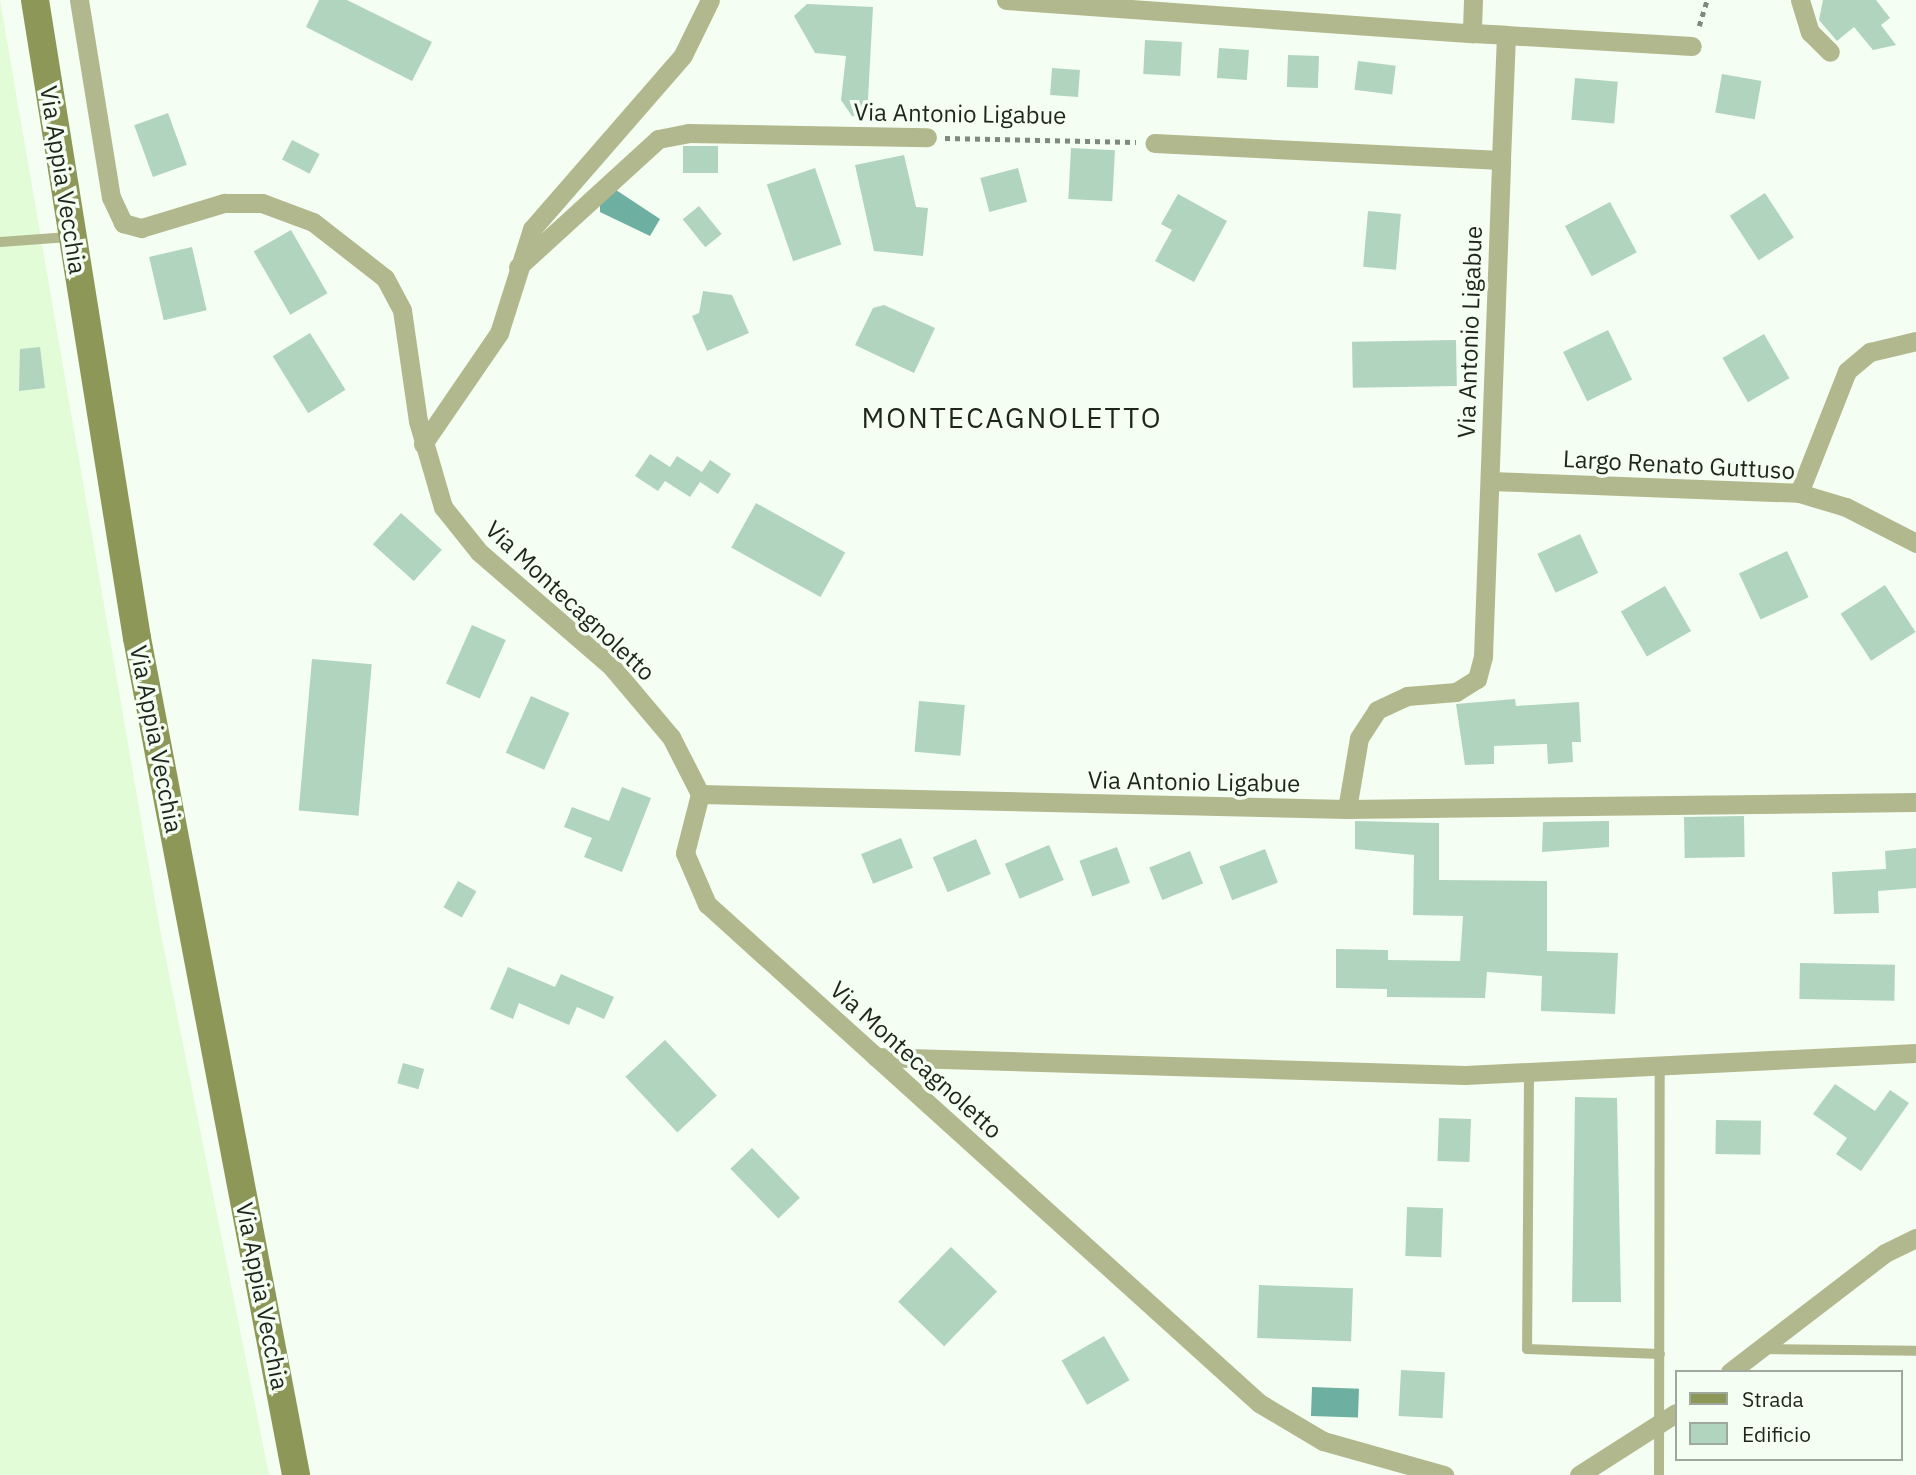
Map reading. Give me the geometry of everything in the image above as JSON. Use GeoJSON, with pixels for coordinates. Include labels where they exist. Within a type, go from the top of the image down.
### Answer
{"type":"FeatureCollection","features":[{"type":"Feature","properties":{"kind":"main road","name":"Via Appia Vecchia"},"geometry":{"type":"LineString","coordinates":[[35,0],[137,638],[296,1475]]}},
{"type":"Feature","properties":{"kind":"street","name":"Via Montecagnoletto"},"geometry":{"type":"LineString","coordinates":[[79,0],[119,219],[141,228],[214,205],[262,202],[306,218],[352,247],[397,297],[423,444],[440,500],[464,537],[625,681],[671,737],[701,794],[685,853],[696,888],[876,1057],[1259,1403],[1323,1441],[1444,1475]]}},
{"type":"Feature","properties":{"kind":"street"},"geometry":{"type":"LineString","coordinates":[[423,444],[494,343],[518,267],[538,221],[674,66],[710,0]]}},
{"type":"Feature","properties":{"kind":"street"},"geometry":{"type":"LineString","coordinates":[[1006,0],[1692,47]]}},
{"type":"Feature","properties":{"kind":"street"},"geometry":{"type":"LineString","coordinates":[[1472,33],[1473,0]]}},
{"type":"Feature","properties":{"kind":"street"},"geometry":{"type":"LineString","coordinates":[[1800,0],[1810,32],[1830,52]]}},
{"type":"Feature","properties":{"kind":"street","name":"Via Antonio Ligabue"},"geometry":{"type":"LineString","coordinates":[[701,794],[1347,809],[1359,738],[1377,710],[1407,696],[1463,690],[1480,671],[1490,481],[1506,35]]}},
{"type":"Feature","properties":{"kind":"street","name":"Via Antonio Ligabue"},"geometry":{"type":"LineString","coordinates":[[518,267],[658,139],[688,133],[927,137]]}},
{"type":"Feature","properties":{"kind":"street"},"geometry":{"type":"LineString","coordinates":[[1154,143],[1501,160]]}},
{"type":"Feature","properties":{"kind":"street"},"geometry":{"type":"LineString","coordinates":[[1799,493],[1847,371],[1870,352],[1916,341]]}},
{"type":"Feature","properties":{"kind":"street","name":"Largo Renato Guttuso"},"geometry":{"type":"LineString","coordinates":[[1490,481],[1799,493],[1908,538]]}},
{"type":"Feature","properties":{"kind":"street"},"geometry":{"type":"LineString","coordinates":[[1347,809],[1916,802]]}},
{"type":"Feature","properties":{"kind":"street"},"geometry":{"type":"LineString","coordinates":[[876,1057],[1529,1074],[1660,1070],[1916,1052]]}},
{"type":"Feature","properties":{"kind":"street"},"geometry":{"type":"LineString","coordinates":[[1733,1370],[1885,1253],[1916,1238]]}},
{"type":"Feature","properties":{"kind":"street"},"geometry":{"type":"LineString","coordinates":[[1579,1475],[1618,1455],[1674,1414]]}},
{"type":"Feature","properties":{"kind":"lane"},"geometry":{"type":"LineString","coordinates":[[0,242],[72,237]]}},
{"type":"Feature","properties":{"kind":"lane"},"geometry":{"type":"LineString","coordinates":[[1659,1475],[1660,1070]]}},
{"type":"Feature","properties":{"kind":"lane"},"geometry":{"type":"LineString","coordinates":[[1529,1074],[1528,1349],[1660,1354]]}},
{"type":"Feature","properties":{"kind":"lane"},"geometry":{"type":"LineString","coordinates":[[1759,1349],[1916,1351]]}},
{"type":"Feature","properties":{"kind":"path","name":"Via Antonio Ligabue"},"geometry":{"type":"LineString","coordinates":[[927,137],[1154,143]]}},
{"type":"Feature","properties":{"kind":"shaded area"},"geometry":{"type":"Polygon","coordinates":[[[0,0],[159,924],[269,1475],[0,1475],[0,0]]]}},
{"type":"Feature","properties":{"kind":"water"},"geometry":{"type":"Polygon","coordinates":[[[616,190],[660,219],[650,236],[600,212],[600,203],[616,190]]]}},
{"type":"Feature","properties":{"kind":"water"},"geometry":{"type":"Polygon","coordinates":[[[1312,1387],[1359,1389],[1358,1418],[1311,1416],[1312,1387]]]}},
{"type":"Feature","properties":{"kind":"building"},"geometry":{"type":"Polygon","coordinates":[[[319,0],[347,0],[432,42],[412,81],[306,27],[319,0]]]}},
{"type":"Feature","properties":{"kind":"building"},"geometry":{"type":"Polygon","coordinates":[[[1823,0],[1876,0],[1890,18],[1881,25],[1896,45],[1873,50],[1854,27],[1837,41],[1819,20],[1823,0]]]}},
{"type":"Feature","properties":{"kind":"building"},"geometry":{"type":"Polygon","coordinates":[[[807,4],[873,7],[867,117],[852,116],[841,100],[846,56],[815,53],[794,16],[807,4]]]}},
{"type":"Feature","properties":{"kind":"building"},"geometry":{"type":"Polygon","coordinates":[[[1145,40],[1182,42],[1180,76],[1143,74],[1145,40]]]}},
{"type":"Feature","properties":{"kind":"building"},"geometry":{"type":"Polygon","coordinates":[[[1219,48],[1249,50],[1247,80],[1217,78],[1219,48]]]}},
{"type":"Feature","properties":{"kind":"building"},"geometry":{"type":"Polygon","coordinates":[[[1288,55],[1319,56],[1318,88],[1287,87],[1288,55]]]}},
{"type":"Feature","properties":{"kind":"building"},"geometry":{"type":"Polygon","coordinates":[[[1358,61],[1396,66],[1392,94],[1354,90],[1358,61]]]}},
{"type":"Feature","properties":{"kind":"building"},"geometry":{"type":"Polygon","coordinates":[[[1052,68],[1080,70],[1078,97],[1050,95],[1052,68]]]}},
{"type":"Feature","properties":{"kind":"building"},"geometry":{"type":"Polygon","coordinates":[[[1722,74],[1761,81],[1755,119],[1715,112],[1722,74]]]}},
{"type":"Feature","properties":{"kind":"building"},"geometry":{"type":"Polygon","coordinates":[[[1575,78],[1618,82],[1614,124],[1571,120],[1575,78]]]}},
{"type":"Feature","properties":{"kind":"building"},"geometry":{"type":"Polygon","coordinates":[[[168,113],[187,165],[153,177],[134,125],[168,113]]]}},
{"type":"Feature","properties":{"kind":"building"},"geometry":{"type":"Polygon","coordinates":[[[292,140],[320,154],[310,174],[282,160],[292,140]]]}},
{"type":"Feature","properties":{"kind":"building"},"geometry":{"type":"Polygon","coordinates":[[[683,146],[718,146],[718,173],[683,173],[683,146]]]}},
{"type":"Feature","properties":{"kind":"building"},"geometry":{"type":"Polygon","coordinates":[[[1071,148],[1115,150],[1112,201],[1068,199],[1071,148]]]}},
{"type":"Feature","properties":{"kind":"building"},"geometry":{"type":"Polygon","coordinates":[[[904,155],[916,207],[928,208],[923,256],[874,251],[855,165],[904,155]]]}},
{"type":"Feature","properties":{"kind":"building"},"geometry":{"type":"Polygon","coordinates":[[[815,168],[841,245],[793,261],[767,185],[815,168]]]}},
{"type":"Feature","properties":{"kind":"building"},"geometry":{"type":"Polygon","coordinates":[[[1018,168],[1027,202],[989,212],[980,178],[1018,168]]]}},
{"type":"Feature","properties":{"kind":"building"},"geometry":{"type":"Polygon","coordinates":[[[1765,193],[1794,237],[1759,260],[1730,216],[1765,193]]]}},
{"type":"Feature","properties":{"kind":"building"},"geometry":{"type":"Polygon","coordinates":[[[1178,194],[1227,221],[1194,282],[1155,261],[1172,230],[1161,224],[1178,194]]]}},
{"type":"Feature","properties":{"kind":"building"},"geometry":{"type":"Polygon","coordinates":[[[1610,202],[1637,252],[1592,276],[1565,226],[1610,202]]]}},
{"type":"Feature","properties":{"kind":"building"},"geometry":{"type":"Polygon","coordinates":[[[699,206],[722,234],[705,247],[683,219],[699,206]]]}},
{"type":"Feature","properties":{"kind":"building"},"geometry":{"type":"Polygon","coordinates":[[[1368,211],[1401,214],[1396,270],[1363,267],[1368,211]]]}},
{"type":"Feature","properties":{"kind":"building"},"geometry":{"type":"Polygon","coordinates":[[[291,230],[328,293],[290,315],[254,252],[291,230]]]}},
{"type":"Feature","properties":{"kind":"building"},"geometry":{"type":"Polygon","coordinates":[[[192,247],[207,310],[164,320],[149,257],[192,247]]]}},
{"type":"Feature","properties":{"kind":"building"},"geometry":{"type":"Polygon","coordinates":[[[703,291],[732,295],[749,333],[707,351],[692,316],[699,313],[703,291]]]}},
{"type":"Feature","properties":{"kind":"building"},"geometry":{"type":"Polygon","coordinates":[[[884,305],[935,328],[914,373],[855,345],[873,308],[884,305]]]}},
{"type":"Feature","properties":{"kind":"building"},"geometry":{"type":"Polygon","coordinates":[[[1608,330],[1632,379],[1587,401],[1563,352],[1608,330]]]}},
{"type":"Feature","properties":{"kind":"building"},"geometry":{"type":"Polygon","coordinates":[[[310,333],[346,390],[308,413],[273,356],[310,333]]]}},
{"type":"Feature","properties":{"kind":"building"},"geometry":{"type":"Polygon","coordinates":[[[1764,334],[1790,378],[1748,402],[1722,358],[1764,334]]]}},
{"type":"Feature","properties":{"kind":"building"},"geometry":{"type":"Polygon","coordinates":[[[1456,340],[1457,386],[1353,388],[1352,342],[1456,340]]]}},
{"type":"Feature","properties":{"kind":"building"},"geometry":{"type":"Polygon","coordinates":[[[40,347],[45,388],[19,391],[20,349],[40,347]]]}},
{"type":"Feature","properties":{"kind":"building"},"geometry":{"type":"Polygon","coordinates":[[[650,454],[670,467],[677,456],[702,472],[710,460],[731,474],[718,494],[700,482],[690,497],[665,481],[658,491],[635,476],[650,454]]]}},
{"type":"Feature","properties":{"kind":"building"},"geometry":{"type":"Polygon","coordinates":[[[756,503],[845,552],[820,597],[731,548],[756,503]]]}},
{"type":"Feature","properties":{"kind":"building"},"geometry":{"type":"Polygon","coordinates":[[[401,513],[442,550],[414,581],[373,544],[401,513]]]}},
{"type":"Feature","properties":{"kind":"building"},"geometry":{"type":"Polygon","coordinates":[[[1580,534],[1598,573],[1556,593],[1537,554],[1580,534]]]}},
{"type":"Feature","properties":{"kind":"building"},"geometry":{"type":"Polygon","coordinates":[[[1787,551],[1809,597],[1761,620],[1739,573],[1787,551]]]}},
{"type":"Feature","properties":{"kind":"building"},"geometry":{"type":"Polygon","coordinates":[[[1885,585],[1915,632],[1871,661],[1841,614],[1885,585]]]}},
{"type":"Feature","properties":{"kind":"building"},"geometry":{"type":"Polygon","coordinates":[[[1665,586],[1691,631],[1647,657],[1621,612],[1665,586]]]}},
{"type":"Feature","properties":{"kind":"building"},"geometry":{"type":"Polygon","coordinates":[[[472,625],[506,640],[480,699],[446,683],[472,625]]]}},
{"type":"Feature","properties":{"kind":"building"},"geometry":{"type":"Polygon","coordinates":[[[312,659],[372,664],[359,816],[299,810],[312,659]]]}},
{"type":"Feature","properties":{"kind":"building"},"geometry":{"type":"Polygon","coordinates":[[[531,696],[569,713],[544,770],[506,753],[531,696]]]}},
{"type":"Feature","properties":{"kind":"building"},"geometry":{"type":"Polygon","coordinates":[[[1515,699],[1516,706],[1579,702],[1581,742],[1572,742],[1573,762],[1548,764],[1547,744],[1494,746],[1494,764],[1465,765],[1456,704],[1515,699]]]}},
{"type":"Feature","properties":{"kind":"building"},"geometry":{"type":"Polygon","coordinates":[[[919,701],[965,705],[960,756],[915,752],[919,701]]]}},
{"type":"Feature","properties":{"kind":"building"},"geometry":{"type":"Polygon","coordinates":[[[622,787],[651,798],[622,872],[584,857],[592,838],[564,827],[572,807],[609,821],[622,787]]]}},
{"type":"Feature","properties":{"kind":"building"},"geometry":{"type":"Polygon","coordinates":[[[1744,816],[1745,857],[1685,858],[1684,817],[1744,816]]]}},
{"type":"Feature","properties":{"kind":"building"},"geometry":{"type":"Polygon","coordinates":[[[1355,821],[1439,823],[1439,880],[1547,881],[1547,951],[1618,953],[1615,1014],[1541,1011],[1542,976],[1487,972],[1485,998],[1387,997],[1387,989],[1336,988],[1336,949],[1388,950],[1388,960],[1460,961],[1463,916],[1413,915],[1414,855],[1355,849],[1355,821]]]}},
{"type":"Feature","properties":{"kind":"building"},"geometry":{"type":"Polygon","coordinates":[[[1609,821],[1609,847],[1542,852],[1543,822],[1609,821]]]}},
{"type":"Feature","properties":{"kind":"building"},"geometry":{"type":"Polygon","coordinates":[[[901,838],[913,868],[873,884],[861,854],[901,838]]]}},
{"type":"Feature","properties":{"kind":"building"},"geometry":{"type":"Polygon","coordinates":[[[976,839],[991,874],[948,892],[933,857],[976,839]]]}},
{"type":"Feature","properties":{"kind":"building"},"geometry":{"type":"Polygon","coordinates":[[[1049,845],[1064,880],[1020,899],[1005,864],[1049,845]]]}},
{"type":"Feature","properties":{"kind":"building"},"geometry":{"type":"Polygon","coordinates":[[[1117,847],[1130,883],[1092,896],[1079,861],[1117,847]]]}},
{"type":"Feature","properties":{"kind":"building"},"geometry":{"type":"Polygon","coordinates":[[[1916,848],[1916,888],[1878,891],[1879,913],[1834,914],[1832,872],[1886,869],[1885,851],[1916,848]]]}},
{"type":"Feature","properties":{"kind":"building"},"geometry":{"type":"Polygon","coordinates":[[[1265,849],[1278,883],[1232,900],[1219,867],[1265,849]]]}},
{"type":"Feature","properties":{"kind":"building"},"geometry":{"type":"Polygon","coordinates":[[[1190,851],[1203,883],[1162,900],[1149,867],[1190,851]]]}},
{"type":"Feature","properties":{"kind":"building"},"geometry":{"type":"Polygon","coordinates":[[[458,881],[476,891],[462,917],[443,907],[458,881]]]}},
{"type":"Feature","properties":{"kind":"building"},"geometry":{"type":"Polygon","coordinates":[[[1800,963],[1895,965],[1894,1001],[1799,999],[1800,963]]]}},
{"type":"Feature","properties":{"kind":"building"},"geometry":{"type":"Polygon","coordinates":[[[508,967],[555,987],[561,974],[614,997],[604,1019],[577,1007],[569,1025],[519,1003],[513,1019],[490,1009],[508,967]]]}},
{"type":"Feature","properties":{"kind":"building"},"geometry":{"type":"Polygon","coordinates":[[[665,1040],[717,1096],[677,1132],[626,1077],[665,1040]]]}},
{"type":"Feature","properties":{"kind":"building"},"geometry":{"type":"Polygon","coordinates":[[[403,1063],[424,1069],[418,1089],[397,1083],[403,1063]]]}},
{"type":"Feature","properties":{"kind":"building"},"geometry":{"type":"Polygon","coordinates":[[[1835,1084],[1875,1111],[1890,1090],[1909,1103],[1861,1171],[1836,1154],[1847,1138],[1813,1114],[1835,1084]]]}},
{"type":"Feature","properties":{"kind":"building"},"geometry":{"type":"Polygon","coordinates":[[[1575,1097],[1617,1098],[1621,1302],[1572,1302],[1575,1097]]]}},
{"type":"Feature","properties":{"kind":"building"},"geometry":{"type":"Polygon","coordinates":[[[1439,1118],[1471,1119],[1469,1162],[1437,1161],[1439,1118]]]}},
{"type":"Feature","properties":{"kind":"building"},"geometry":{"type":"Polygon","coordinates":[[[1716,1120],[1761,1121],[1760,1155],[1715,1154],[1716,1120]]]}},
{"type":"Feature","properties":{"kind":"building"},"geometry":{"type":"Polygon","coordinates":[[[752,1148],[800,1198],[778,1218],[730,1169],[752,1148]]]}},
{"type":"Feature","properties":{"kind":"building"},"geometry":{"type":"Polygon","coordinates":[[[1407,1207],[1443,1208],[1441,1257],[1405,1256],[1407,1207]]]}},
{"type":"Feature","properties":{"kind":"building"},"geometry":{"type":"Polygon","coordinates":[[[951,1247],[997,1291],[944,1346],[898,1302],[951,1247]]]}},
{"type":"Feature","properties":{"kind":"building"},"geometry":{"type":"Polygon","coordinates":[[[1259,1285],[1353,1288],[1351,1341],[1257,1338],[1259,1285]]]}},
{"type":"Feature","properties":{"kind":"building"},"geometry":{"type":"Polygon","coordinates":[[[1104,1336],[1130,1380],[1087,1405],[1062,1360],[1104,1336]]]}},
{"type":"Feature","properties":{"kind":"building"},"geometry":{"type":"Polygon","coordinates":[[[1401,1370],[1445,1372],[1443,1418],[1399,1416],[1401,1370]]]}},
{"type":"Feature","properties":{"kind":"district","name":"MONTECAGNOLETTO"},"geometry":{"type":"Point","coordinates":[1012,418]}}]}
